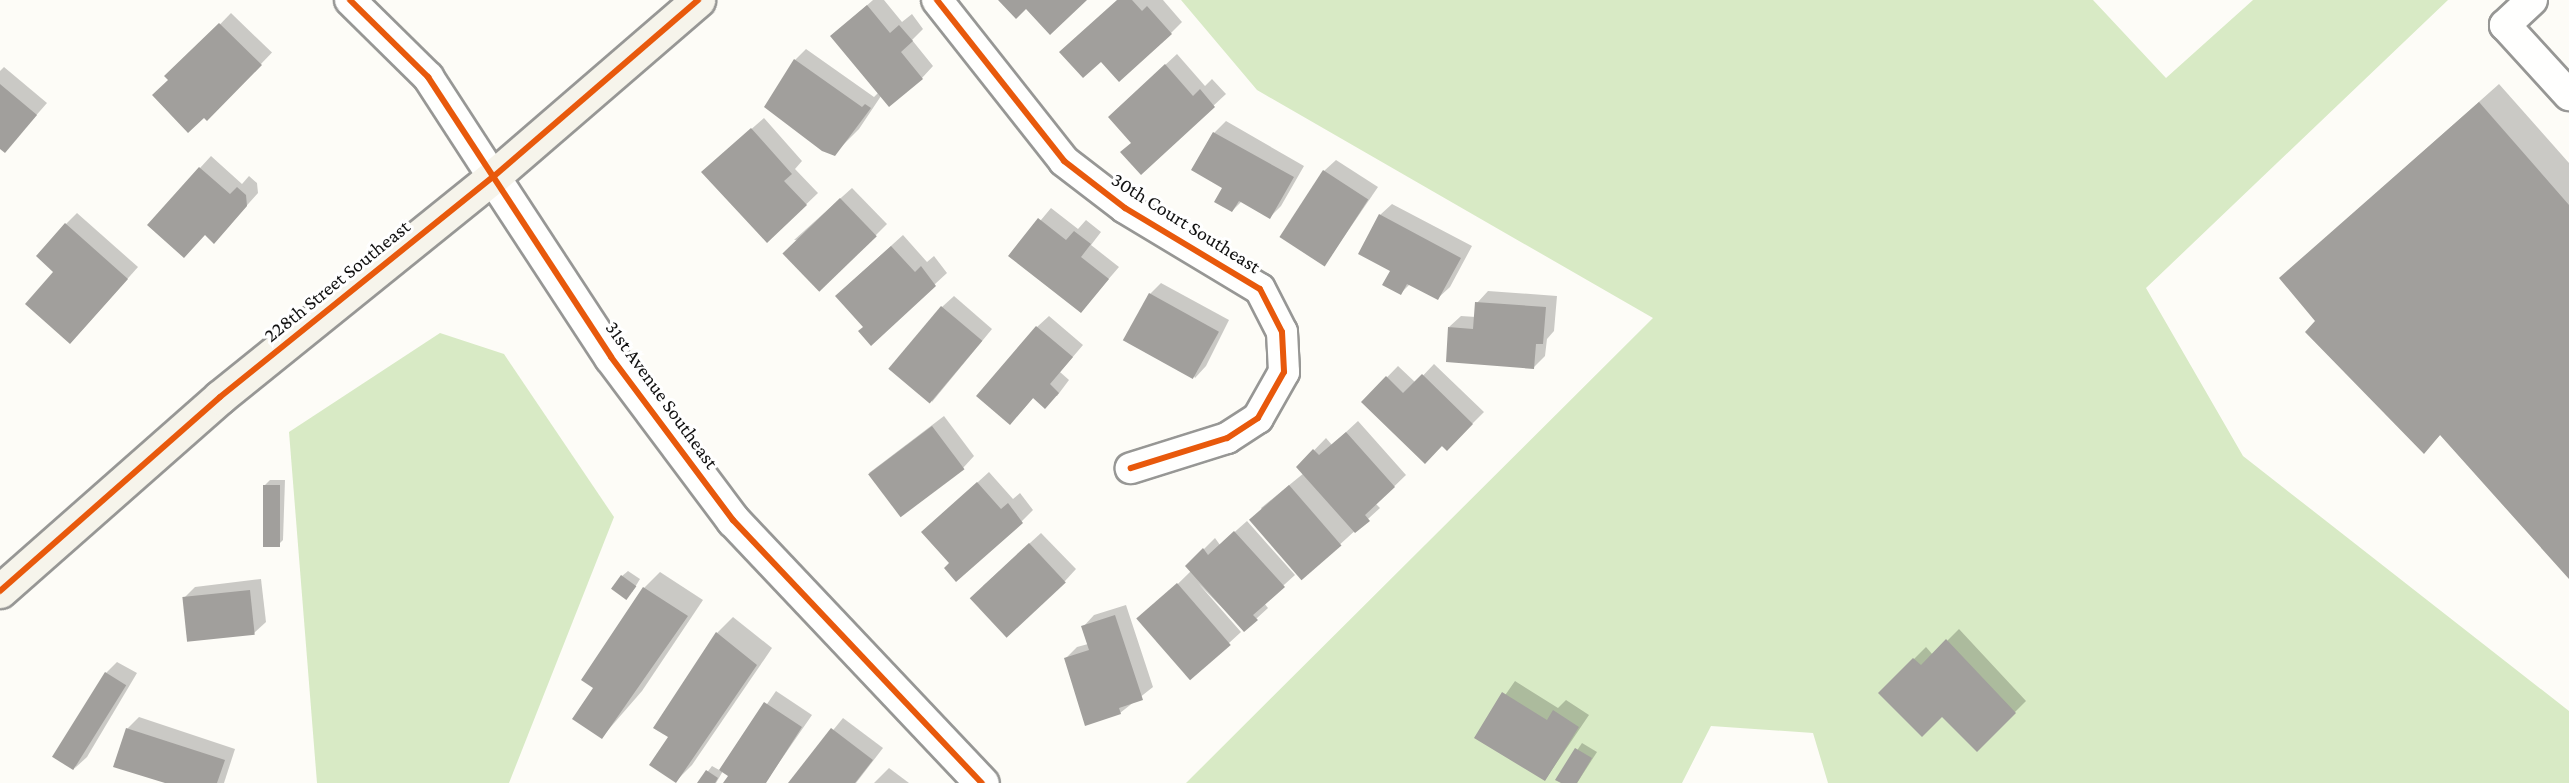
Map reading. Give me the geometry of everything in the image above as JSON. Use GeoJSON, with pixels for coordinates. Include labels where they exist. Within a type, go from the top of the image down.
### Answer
{"type":"FeatureCollection","features":[{"type":"Feature","properties":{"kind":"main road","name":"228th Street Southeast"},"geometry":{"type":"LineString","coordinates":[[0,591],[220,397],[493,177],[698,0]]}},
{"type":"Feature","properties":{"kind":"street","name":"31st Avenue Southeast"},"geometry":{"type":"LineString","coordinates":[[350,0],[428,77],[611,357],[733,520],[982,783]]}},
{"type":"Feature","properties":{"kind":"street","name":"30th Court Southeast"},"geometry":{"type":"LineString","coordinates":[[937,0],[1064,161],[1125,208],[1260,289],[1282,332],[1284,372],[1258,418],[1227,438],[1131,468]]}},
{"type":"Feature","properties":{"kind":"street"},"geometry":{"type":"LineString","coordinates":[[2532,0],[2505,25],[2569,95]]}},
{"type":"Feature","properties":{"kind":"green space"},"geometry":{"type":"Polygon","coordinates":[[[1181,0],[2093,0],[2166,78],[2253,0],[2448,0],[2146,288],[2243,456],[2569,711],[2569,783],[1828,783],[1813,733],[1711,726],[1682,783],[1186,783],[1653,318],[1257,90],[1181,0]]]}},
{"type":"Feature","properties":{"kind":"green space"},"geometry":{"type":"Polygon","coordinates":[[[440,333],[504,354],[614,517],[509,783],[317,783],[289,432],[440,333]]]}},
{"type":"Feature","properties":{"kind":"building"},"geometry":{"type":"Polygon","coordinates":[[[998,0],[1087,0],[1050,35],[1026,9],[1016,19],[998,0]]]}},
{"type":"Feature","properties":{"kind":"building"},"geometry":{"type":"Polygon","coordinates":[[[1117,0],[1132,0],[1142,11],[1147,6],[1172,34],[1119,82],[1101,62],[1083,78],[1059,52],[1117,0]]]}},
{"type":"Feature","properties":{"kind":"building"},"geometry":{"type":"Polygon","coordinates":[[[867,5],[890,33],[899,25],[913,41],[901,52],[923,79],[889,107],[830,36],[867,5]]]}},
{"type":"Feature","properties":{"kind":"building"},"geometry":{"type":"Polygon","coordinates":[[[219,23],[262,65],[207,121],[204,118],[188,133],[152,95],[168,80],[164,76],[219,23]]]}},
{"type":"Feature","properties":{"kind":"building"},"geometry":{"type":"Polygon","coordinates":[[[794,59],[862,107],[865,104],[871,108],[835,156],[822,151],[764,107],[794,59]]]}},
{"type":"Feature","properties":{"kind":"building"},"geometry":{"type":"Polygon","coordinates":[[[1165,64],[1193,96],[1200,89],[1215,107],[1141,175],[1120,152],[1131,143],[1108,117],[1165,64]]]}},
{"type":"Feature","properties":{"kind":"building"},"geometry":{"type":"Polygon","coordinates":[[[0,84],[37,115],[5,153],[0,149],[0,84]]]}},
{"type":"Feature","properties":{"kind":"building"},"geometry":{"type":"Polygon","coordinates":[[[2479,102],[2569,205],[2569,579],[2440,435],[2424,454],[2305,332],[2315,321],[2279,278],[2479,102]]]}},
{"type":"Feature","properties":{"kind":"building"},"geometry":{"type":"Polygon","coordinates":[[[751,128],[792,174],[784,181],[807,205],[767,243],[701,172],[751,128]]]}},
{"type":"Feature","properties":{"kind":"building"},"geometry":{"type":"Polygon","coordinates":[[[1213,132],[1294,177],[1270,219],[1239,201],[1232,212],[1214,202],[1222,188],[1191,170],[1213,132]]]}},
{"type":"Feature","properties":{"kind":"building"},"geometry":{"type":"Polygon","coordinates":[[[199,167],[230,194],[237,187],[246,195],[247,206],[214,244],[205,235],[184,258],[147,225],[199,167]]]}},
{"type":"Feature","properties":{"kind":"building"},"geometry":{"type":"Polygon","coordinates":[[[1323,170],[1368,199],[1325,267],[1279,237],[1323,170]]]}},
{"type":"Feature","properties":{"kind":"building"},"geometry":{"type":"Polygon","coordinates":[[[840,198],[877,236],[819,292],[782,254],[840,198]]]}},
{"type":"Feature","properties":{"kind":"building"},"geometry":{"type":"Polygon","coordinates":[[[1379,214],[1461,258],[1438,300],[1407,284],[1401,295],[1382,285],[1390,271],[1358,254],[1379,214]]]}},
{"type":"Feature","properties":{"kind":"building"},"geometry":{"type":"Polygon","coordinates":[[[1038,218],[1066,240],[1074,231],[1091,244],[1081,257],[1109,279],[1081,313],[1008,256],[1038,218]]]}},
{"type":"Feature","properties":{"kind":"building"},"geometry":{"type":"Polygon","coordinates":[[[65,223],[128,279],[70,344],[25,304],[53,272],[36,256],[65,223]]]}},
{"type":"Feature","properties":{"kind":"building"},"geometry":{"type":"Polygon","coordinates":[[[891,246],[915,272],[921,266],[936,286],[871,346],[858,331],[863,327],[835,296],[891,246]]]}},
{"type":"Feature","properties":{"kind":"building"},"geometry":{"type":"Polygon","coordinates":[[[1149,293],[1219,332],[1193,379],[1123,340],[1149,293]]]}},
{"type":"Feature","properties":{"kind":"building"},"geometry":{"type":"Polygon","coordinates":[[[1475,302],[1546,307],[1543,344],[1536,344],[1534,369],[1446,362],[1448,327],[1473,329],[1475,302]]]}},
{"type":"Feature","properties":{"kind":"building"},"geometry":{"type":"Polygon","coordinates":[[[941,306],[982,341],[930,404],[888,369],[941,306]]]}},
{"type":"Feature","properties":{"kind":"building"},"geometry":{"type":"Polygon","coordinates":[[[1036,326],[1073,357],[1050,384],[1059,393],[1045,409],[1033,398],[1010,425],[976,396],[1036,326]]]}},
{"type":"Feature","properties":{"kind":"building"},"geometry":{"type":"Polygon","coordinates":[[[1422,374],[1473,424],[1447,451],[1442,446],[1425,464],[1361,402],[1386,376],[1403,393],[1422,374]]]}},
{"type":"Feature","properties":{"kind":"building"},"geometry":{"type":"Polygon","coordinates":[[[932,426],[964,469],[901,517],[868,474],[932,426]]]}},
{"type":"Feature","properties":{"kind":"building"},"geometry":{"type":"Polygon","coordinates":[[[1346,432],[1395,487],[1365,515],[1370,521],[1355,533],[1296,467],[1313,449],[1319,455],[1346,432]]]}},
{"type":"Feature","properties":{"kind":"building"},"geometry":{"type":"Polygon","coordinates":[[[977,482],[1001,509],[1008,503],[1023,523],[956,582],[944,568],[949,563],[921,532],[977,482]]]}},
{"type":"Feature","properties":{"kind":"building"},"geometry":{"type":"Polygon","coordinates":[[[263,485],[280,485],[280,547],[263,547],[263,485]]]}},
{"type":"Feature","properties":{"kind":"building"},"geometry":{"type":"Polygon","coordinates":[[[1289,485],[1341,545],[1301,580],[1249,520],[1289,485]]]}},
{"type":"Feature","properties":{"kind":"building"},"geometry":{"type":"Polygon","coordinates":[[[1234,531],[1285,587],[1253,615],[1258,620],[1244,632],[1185,566],[1203,548],[1208,555],[1234,531]]]}},
{"type":"Feature","properties":{"kind":"building"},"geometry":{"type":"Polygon","coordinates":[[[1029,543],[1066,582],[1007,638],[970,598],[1029,543]]]}},
{"type":"Feature","properties":{"kind":"building"},"geometry":{"type":"Polygon","coordinates":[[[621,575],[636,586],[626,600],[611,589],[621,575]]]}},
{"type":"Feature","properties":{"kind":"building"},"geometry":{"type":"Polygon","coordinates":[[[1177,583],[1231,645],[1190,680],[1136,618],[1177,583]]]}},
{"type":"Feature","properties":{"kind":"building"},"geometry":{"type":"Polygon","coordinates":[[[643,587],[688,616],[602,739],[572,719],[593,688],[581,680],[643,587]]]}},
{"type":"Feature","properties":{"kind":"building"},"geometry":{"type":"Polygon","coordinates":[[[250,590],[255,635],[187,642],[182,597],[250,590]]]}},
{"type":"Feature","properties":{"kind":"building"},"geometry":{"type":"Polygon","coordinates":[[[1115,615],[1143,700],[1119,708],[1121,714],[1085,726],[1064,658],[1089,650],[1081,626],[1115,615]]]}},
{"type":"Feature","properties":{"kind":"building"},"geometry":{"type":"Polygon","coordinates":[[[716,632],[757,665],[676,783],[649,765],[668,737],[653,728],[716,632]]]}},
{"type":"Feature","properties":{"kind":"building"},"geometry":{"type":"Polygon","coordinates":[[[1946,639],[2016,713],[1977,752],[1942,717],[1922,737],[1878,693],[1913,658],[1921,665],[1946,639]]]}},
{"type":"Feature","properties":{"kind":"building"},"geometry":{"type":"Polygon","coordinates":[[[105,672],[126,685],[73,770],[52,757],[105,672]]]}},
{"type":"Feature","properties":{"kind":"building"},"geometry":{"type":"Polygon","coordinates":[[[1502,692],[1547,720],[1553,710],[1579,727],[1545,781],[1474,738],[1502,692]]]}},
{"type":"Feature","properties":{"kind":"building"},"geometry":{"type":"Polygon","coordinates":[[[764,702],[802,727],[766,783],[723,783],[728,776],[719,770],[764,702]]]}},
{"type":"Feature","properties":{"kind":"building"},"geometry":{"type":"Polygon","coordinates":[[[126,728],[225,760],[217,783],[165,783],[113,767],[126,728]]]}},
{"type":"Feature","properties":{"kind":"building"},"geometry":{"type":"Polygon","coordinates":[[[831,728],[873,760],[855,783],[788,783],[831,728]]]}},
{"type":"Feature","properties":{"kind":"building"},"geometry":{"type":"Polygon","coordinates":[[[1575,748],[1592,758],[1577,783],[1561,783],[1555,780],[1575,748]]]}},
{"type":"Feature","properties":{"kind":"building"},"geometry":{"type":"Polygon","coordinates":[[[706,770],[718,778],[715,783],[697,783],[706,770]]]}},
{"type":"Feature","properties":{"kind":"cycle path"},"geometry":{"type":"LineString","coordinates":[[350,0],[428,77],[611,357],[733,520],[982,783]]}},
{"type":"Feature","properties":{"kind":"cycle path"},"geometry":{"type":"LineString","coordinates":[[0,591],[220,397],[493,177],[698,0]]}},
{"type":"Feature","properties":{"kind":"cycle path"},"geometry":{"type":"LineString","coordinates":[[937,0],[1064,161],[1125,208],[1260,289],[1282,332],[1284,372],[1258,418],[1227,438],[1131,468]]}}]}
